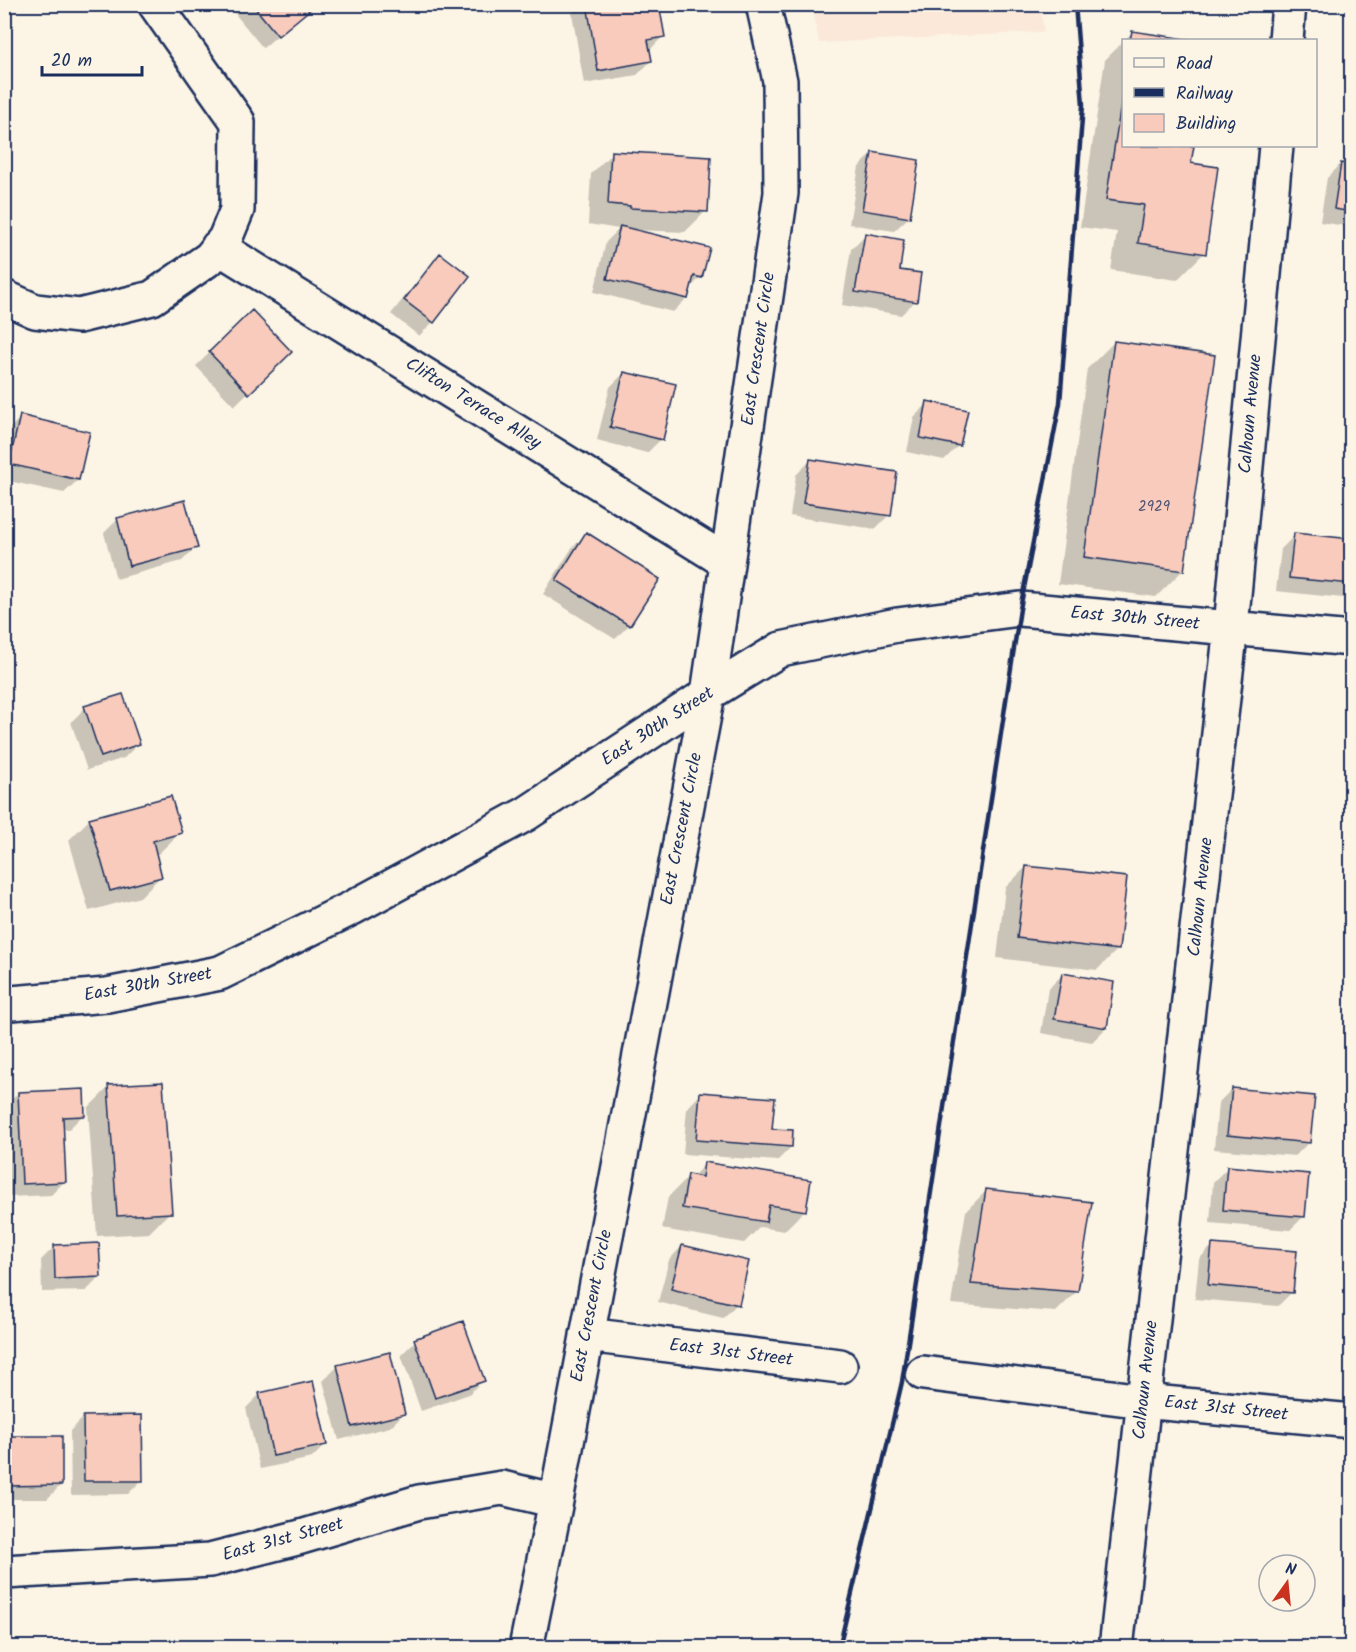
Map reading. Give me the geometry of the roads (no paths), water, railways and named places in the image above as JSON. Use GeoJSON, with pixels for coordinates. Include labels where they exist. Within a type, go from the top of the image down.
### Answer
{"type":"FeatureCollection","features":[{"type":"Feature","properties":{"kind":"street"},"geometry":{"type":"LineString","coordinates":[[4,297],[35,311],[79,316],[152,298],[210,258],[225,238],[237,210],[238,122],[155,4]]}},
{"type":"Feature","properties":{"kind":"street","name":"East Crescent Circle"},"geometry":{"type":"LineString","coordinates":[[526,1647],[556,1501],[708,694],[782,193],[780,81],[763,4]]}},
{"type":"Feature","properties":{"kind":"street"},"geometry":{"type":"LineString","coordinates":[[1286,39],[1289,4]]}},
{"type":"Feature","properties":{"kind":"street","name":"Calhoun Avenue"},"geometry":{"type":"LineString","coordinates":[[1116,1647],[1232,627],[1276,147]]}},
{"type":"Feature","properties":{"kind":"street","name":"Clifton Terrace Alley"},"geometry":{"type":"LineString","coordinates":[[218,247],[727,562]]}},
{"type":"Feature","properties":{"kind":"street","name":"East 30th Street"},"geometry":{"type":"LineString","coordinates":[[4,1001],[11,1003],[107,995],[220,973],[352,908],[526,814],[708,694],[781,649],[897,625],[1020,609],[1352,639]]}},
{"type":"Feature","properties":{"kind":"street","name":"East 31st Street"},"geometry":{"type":"LineString","coordinates":[[587,1335],[840,1366]]}},
{"type":"Feature","properties":{"kind":"street","name":"East 31st Street"},"geometry":{"type":"LineString","coordinates":[[923,1373],[1143,1401],[1352,1421]]}},
{"type":"Feature","properties":{"kind":"street","name":"East 31st Street"},"geometry":{"type":"LineString","coordinates":[[4,1572],[210,1560],[301,1537],[419,1502],[502,1488],[556,1501]]}},
{"type":"Feature","properties":{"kind":"railway"},"geometry":{"type":"LineString","coordinates":[[839,1648],[902,1382],[1020,609],[1060,403],[1083,105],[1075,4]]}}]}
